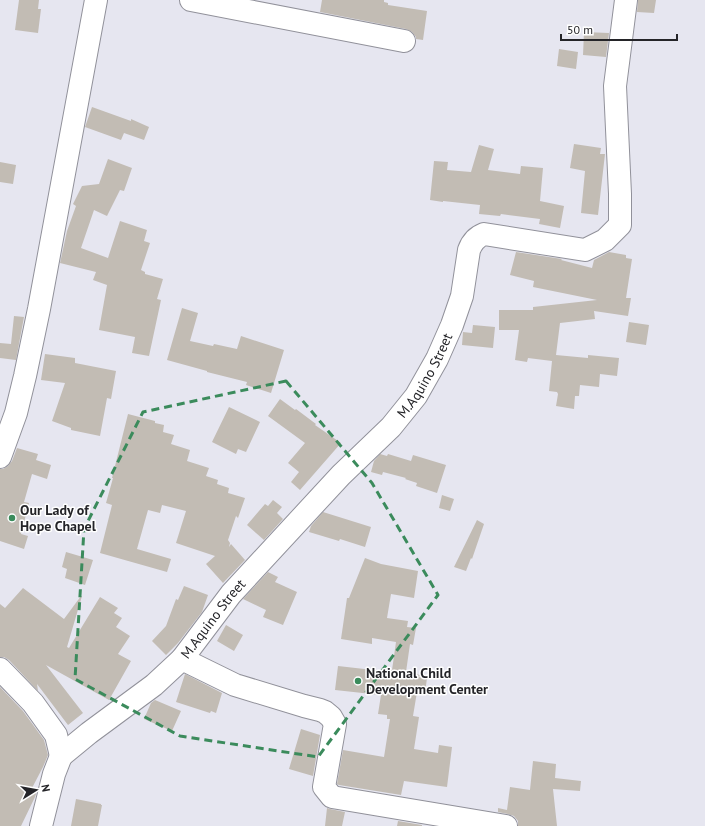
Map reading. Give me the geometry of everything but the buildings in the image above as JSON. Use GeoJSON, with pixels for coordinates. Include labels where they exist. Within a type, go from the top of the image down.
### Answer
{"type":"FeatureCollection","features":[{"type":"Feature","properties":{"kind":"street"},"geometry":{"type":"LineString","coordinates":[[0,457],[16,413],[36,324],[96,0]]}},
{"type":"Feature","properties":{"kind":"street"},"geometry":{"type":"LineString","coordinates":[[191,0],[404,41]]}},
{"type":"Feature","properties":{"kind":"street","name":"M.Aquino Street"},"geometry":{"type":"LineString","coordinates":[[61,756],[89,733],[154,685],[182,659],[231,594],[341,475],[391,427],[416,396],[437,358],[452,326],[462,296],[469,250],[477,237],[484,234],[585,250],[605,240],[620,225],[615,86],[626,0]]}},
{"type":"Feature","properties":{"kind":"street"},"geometry":{"type":"LineString","coordinates":[[182,659],[235,685],[320,710],[331,717],[335,724],[324,787],[332,797],[506,826]]}},
{"type":"Feature","properties":{"kind":"street"},"geometry":{"type":"LineString","coordinates":[[0,669],[33,704],[56,735],[61,756],[54,774],[41,826]]}},
{"type":"Feature","properties":{"kind":"highlighted area"},"geometry":{"type":"Polygon","coordinates":[[[286,381],[372,483],[438,595],[318,757],[180,736],[75,679],[84,529],[143,412],[286,381]]]}},
{"type":"Feature","properties":{"kind":"place","name":"Our Lady of Hope Chapel"},"geometry":{"type":"Point","coordinates":[12,518]}},
{"type":"Feature","properties":{"kind":"place","name":"National Child Development Center"},"geometry":{"type":"Point","coordinates":[358,681]}}]}
